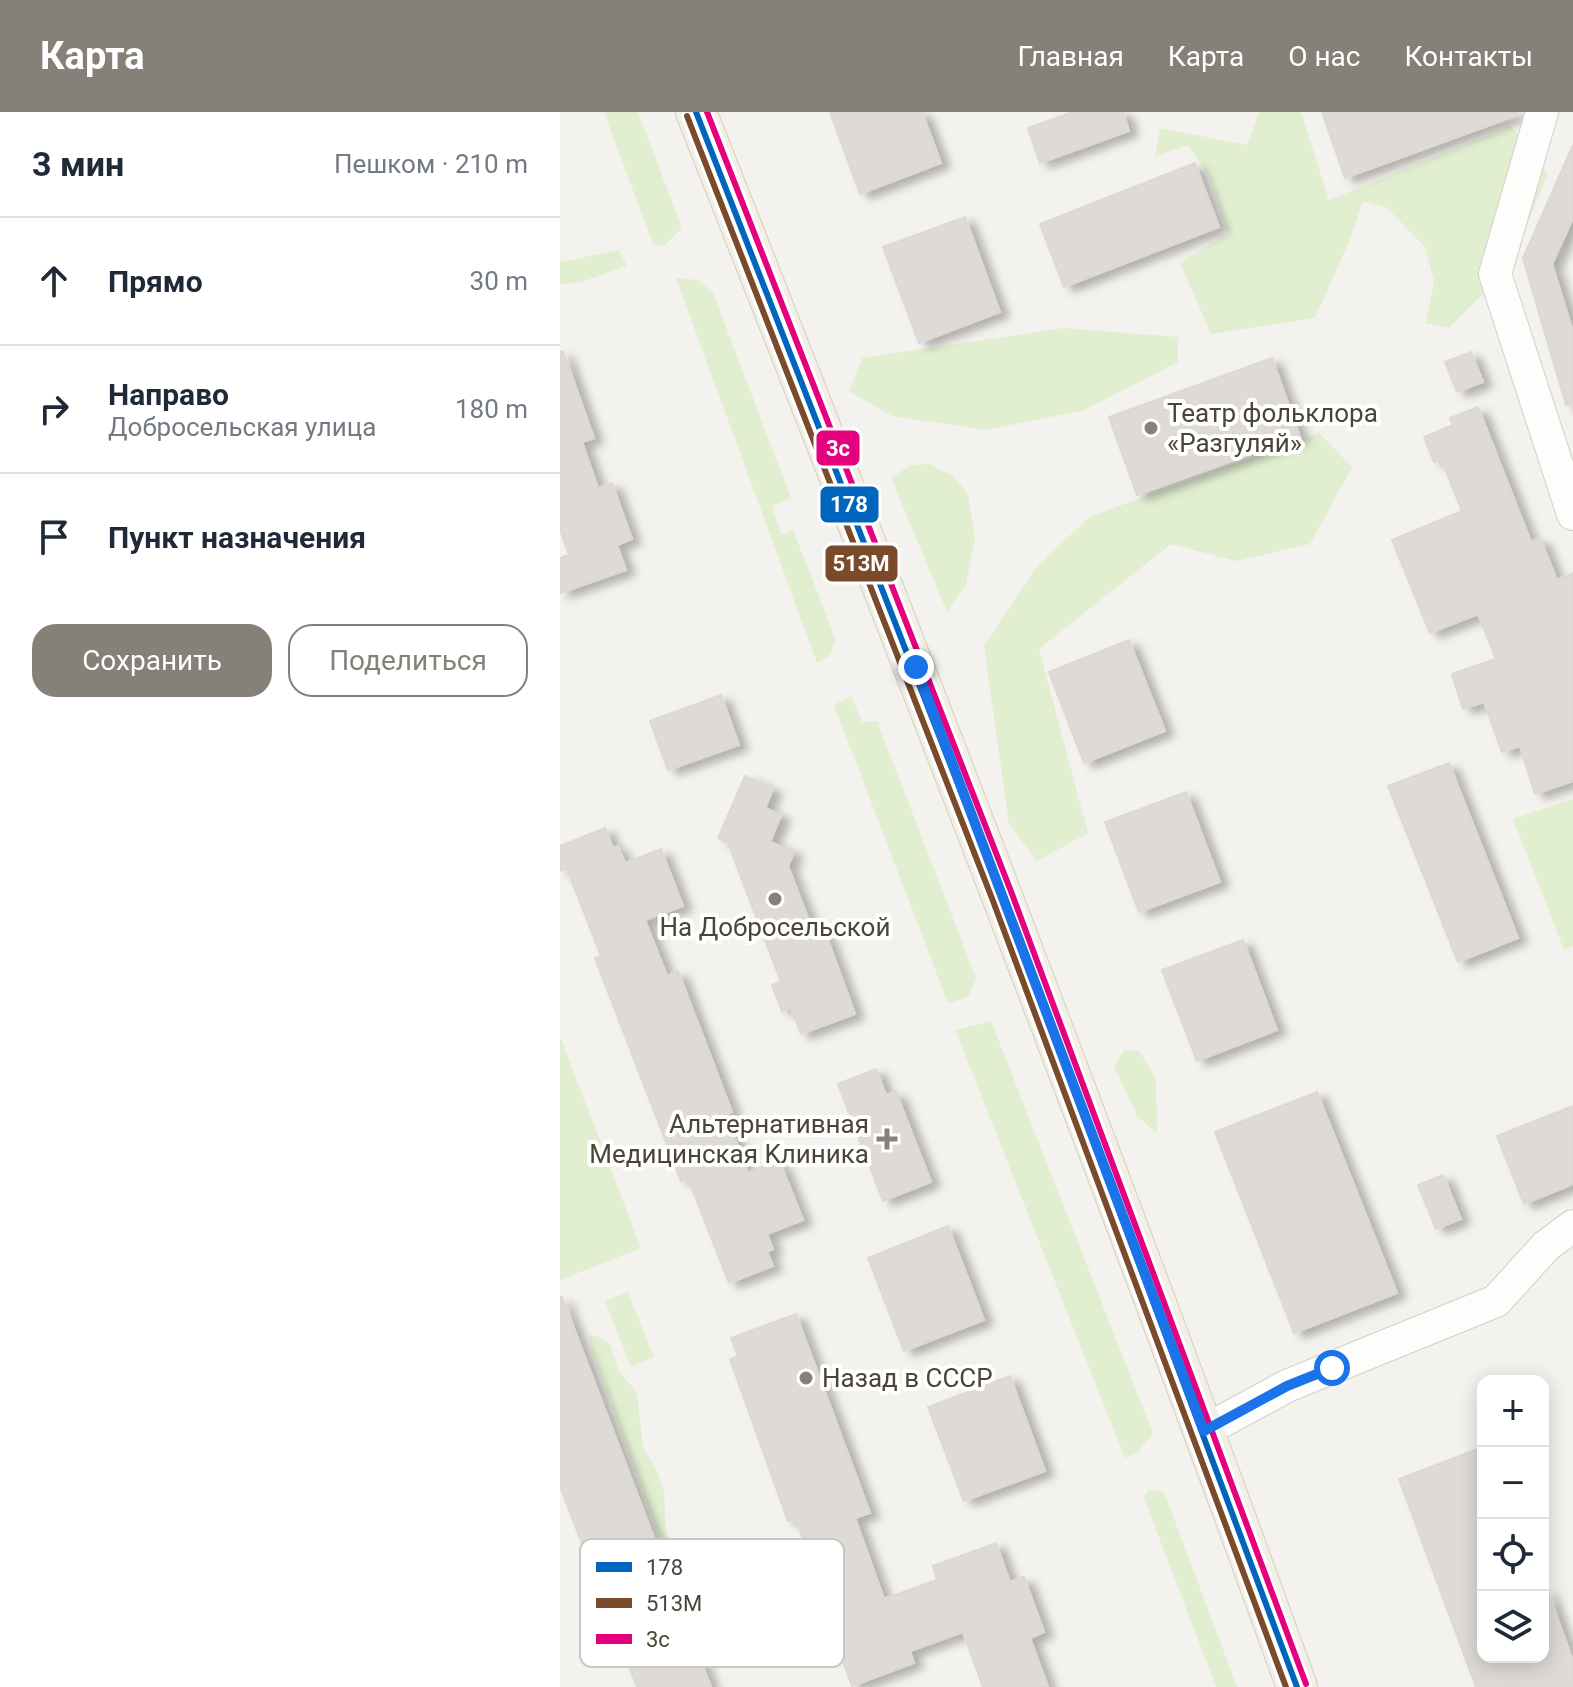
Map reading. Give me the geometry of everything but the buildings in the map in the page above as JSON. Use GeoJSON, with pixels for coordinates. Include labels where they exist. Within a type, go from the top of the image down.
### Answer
{"type":"FeatureCollection","features":[{"type":"Feature","properties":{"kind":"main road"},"geometry":{"type":"LineString","coordinates":[[696,112],[828,453],[933,709],[1297,1687]]}},
{"type":"Feature","properties":{"kind":"street"},"geometry":{"type":"LineString","coordinates":[[1542,112],[1495,274],[1573,514]]}},
{"type":"Feature","properties":{"kind":"street"},"geometry":{"type":"LineString","coordinates":[[1204,1431],[1287,1386],[1496,1301],[1546,1246],[1573,1226]]}},
{"type":"Feature","properties":{"kind":"green space"},"geometry":{"type":"Polygon","coordinates":[[[604,112],[638,112],[682,228],[664,246],[653,244],[604,112]]]}},
{"type":"Feature","properties":{"kind":"green space"},"geometry":{"type":"Polygon","coordinates":[[[1259,112],[1301,112],[1329,200],[1511,126],[1548,173],[1510,267],[1449,328],[1426,323],[1434,281],[1425,247],[1386,207],[1363,201],[1349,242],[1315,318],[1211,334],[1180,263],[1228,233],[1208,174],[1188,145],[1155,156],[1160,128],[1247,145],[1259,112]]]}},
{"type":"Feature","properties":{"kind":"green space"},"geometry":{"type":"Polygon","coordinates":[[[619,250],[627,266],[581,282],[560,285],[560,262],[619,250]]]}},
{"type":"Feature","properties":{"kind":"green space"},"geometry":{"type":"Polygon","coordinates":[[[676,278],[698,280],[713,293],[791,498],[772,506],[781,535],[793,530],[836,640],[829,656],[817,663],[676,278]]]}},
{"type":"Feature","properties":{"kind":"green space"},"geometry":{"type":"Polygon","coordinates":[[[1064,328],[1178,337],[1178,362],[1084,410],[986,430],[892,416],[849,391],[862,358],[1064,328]]]}},
{"type":"Feature","properties":{"kind":"green space"},"geometry":{"type":"Polygon","coordinates":[[[1319,433],[1352,467],[1310,544],[1236,561],[1171,544],[1039,649],[1088,833],[1037,861],[1009,824],[984,646],[1035,569],[1089,517],[1319,433]]]}},
{"type":"Feature","properties":{"kind":"green space"},"geometry":{"type":"Polygon","coordinates":[[[929,464],[953,476],[968,494],[975,538],[966,584],[947,612],[891,478],[911,465],[929,464]]]}},
{"type":"Feature","properties":{"kind":"green space"},"geometry":{"type":"Polygon","coordinates":[[[851,696],[862,722],[877,721],[976,978],[968,997],[948,1003],[834,705],[851,696]]]}},
{"type":"Feature","properties":{"kind":"green space"},"geometry":{"type":"Polygon","coordinates":[[[1573,799],[1573,946],[1564,950],[1513,819],[1573,799]]]}},
{"type":"Feature","properties":{"kind":"green space"},"geometry":{"type":"Polygon","coordinates":[[[991,1021],[1153,1433],[1138,1452],[1125,1458],[955,1030],[991,1021]]]}},
{"type":"Feature","properties":{"kind":"green space"},"geometry":{"type":"Polygon","coordinates":[[[560,1036],[641,1248],[560,1280],[560,1036]]]}},
{"type":"Feature","properties":{"kind":"green space"},"geometry":{"type":"Polygon","coordinates":[[[1125,1050],[1139,1051],[1156,1079],[1157,1133],[1137,1116],[1114,1066],[1125,1050]]]}},
{"type":"Feature","properties":{"kind":"green space"},"geometry":{"type":"Polygon","coordinates":[[[628,1292],[654,1357],[631,1367],[605,1301],[628,1292]]]}},
{"type":"Feature","properties":{"kind":"green space"},"geometry":{"type":"Polygon","coordinates":[[[589,1335],[598,1336],[610,1345],[619,1371],[637,1393],[643,1448],[656,1468],[664,1492],[666,1532],[670,1539],[660,1539],[593,1354],[589,1335]]]}},
{"type":"Feature","properties":{"kind":"green space"},"geometry":{"type":"Polygon","coordinates":[[[1148,1490],[1164,1492],[1237,1687],[1216,1687],[1144,1498],[1148,1490]]]}},
{"type":"Feature","properties":{"kind":"transit line","name":"178"},"geometry":{"type":"LineString","coordinates":[[696,112],[1002,897],[1297,1687]]}},
{"type":"Feature","properties":{"kind":"transit line","name":"3с"},"geometry":{"type":"LineString","coordinates":[[707,112],[1012,894],[1306,1684]]}},
{"type":"Feature","properties":{"kind":"transit line","name":"513М"},"geometry":{"type":"LineString","coordinates":[[687,116],[993,901],[1286,1687]]}},
{"type":"Feature","properties":{"kind":"place","name":"Театр фольклора «Разгуляй»"},"geometry":{"type":"Point","coordinates":[1151,428]}},
{"type":"Feature","properties":{"kind":"place","name":"На Добросельской"},"geometry":{"type":"Point","coordinates":[775,899]}},
{"type":"Feature","properties":{"kind":"place","name":"Альтернативная Mедицинская Kлиника"},"geometry":{"type":"Point","coordinates":[887,1139]}},
{"type":"Feature","properties":{"kind":"place","name":"Назад в СССР"},"geometry":{"type":"Point","coordinates":[806,1378]}},
{"type":"Feature","properties":{"kind":"route"},"geometry":{"type":"LineString","coordinates":[[916,667],[1204,1431],[1287,1386],[1332,1368]]}}]}
